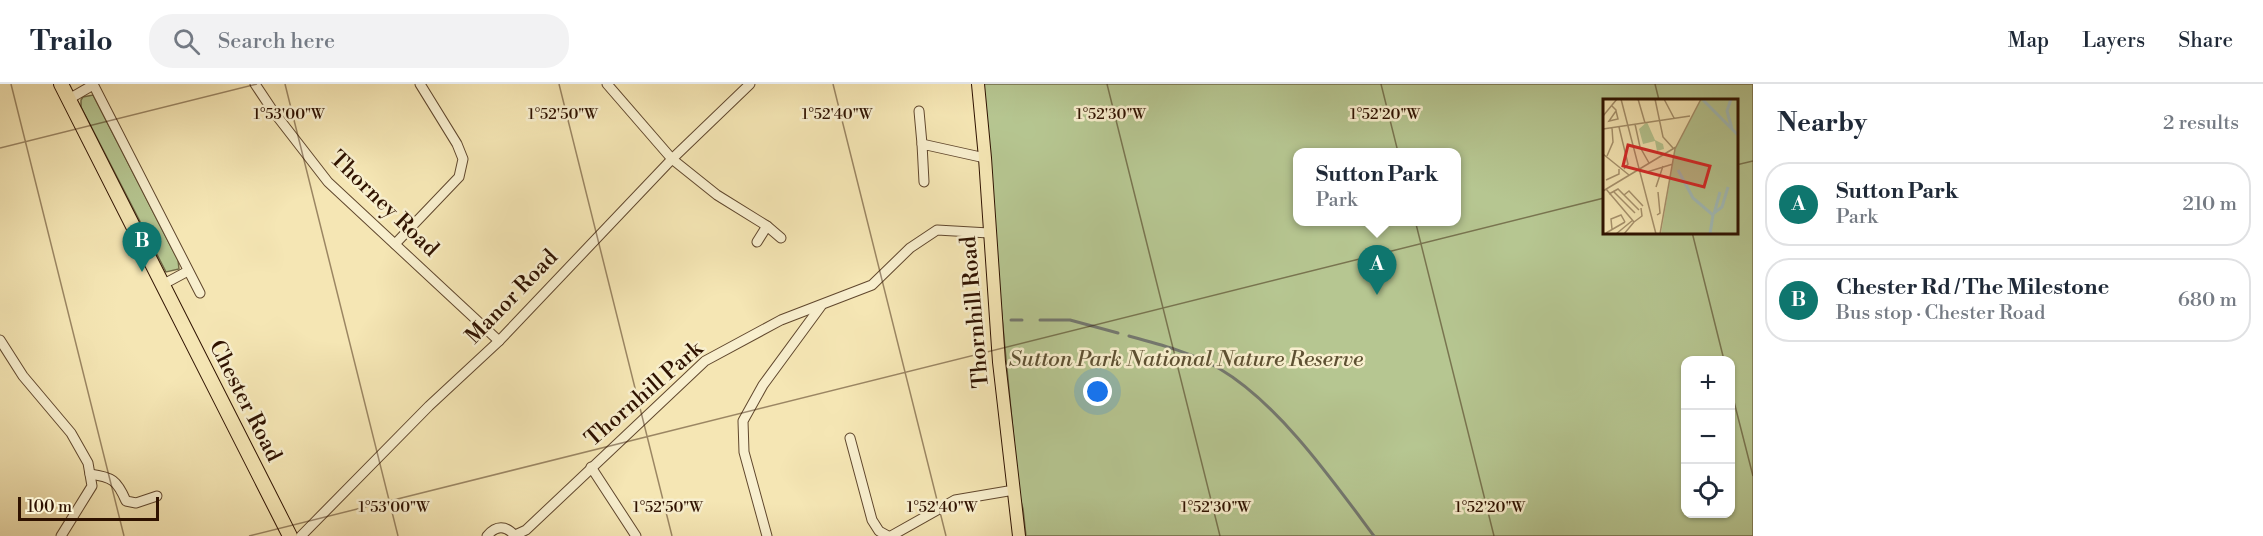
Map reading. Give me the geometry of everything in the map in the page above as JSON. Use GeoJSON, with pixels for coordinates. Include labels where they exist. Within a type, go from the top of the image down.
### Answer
{"type":"FeatureCollection","features":[{"type":"Feature","properties":{"kind":"highway","name":"Chester Road"},"geometry":{"type":"LineString","coordinates":[[61,84],[290,536]]}},
{"type":"Feature","properties":{"kind":"main road","name":"Thornhill Road"},"geometry":{"type":"LineString","coordinates":[[978,84],[999,362],[1018,536]]}},
{"type":"Feature","properties":{"kind":"street"},"geometry":{"type":"LineString","coordinates":[[69,99],[93,84],[200,293]]}},
{"type":"Feature","properties":{"kind":"street","name":"Thorney Road"},"geometry":{"type":"LineString","coordinates":[[255,84],[328,182],[499,341]]}},
{"type":"Feature","properties":{"kind":"street"},"geometry":{"type":"LineString","coordinates":[[395,244],[459,177],[463,159],[457,144],[420,84]]}},
{"type":"Feature","properties":{"kind":"street"},"geometry":{"type":"LineString","coordinates":[[607,84],[672,159],[717,195],[767,226],[781,238]]}},
{"type":"Feature","properties":{"kind":"street","name":"Manor Road"},"geometry":{"type":"LineString","coordinates":[[301,536],[429,406],[499,341],[672,159],[750,84]]}},
{"type":"Feature","properties":{"kind":"street"},"geometry":{"type":"LineString","coordinates":[[918,111],[924,182]]}},
{"type":"Feature","properties":{"kind":"street"},"geometry":{"type":"LineString","coordinates":[[922,144],[985,158]]}},
{"type":"Feature","properties":{"kind":"street"},"geometry":{"type":"LineString","coordinates":[[757,242],[767,226]]}},
{"type":"Feature","properties":{"kind":"street","name":"Thornhill Park"},"geometry":{"type":"LineString","coordinates":[[488,536],[492,531],[502,527],[507,528],[515,536],[526,530],[705,361],[781,320],[872,285],[910,248],[937,230],[989,233]]}},
{"type":"Feature","properties":{"kind":"street"},"geometry":{"type":"LineString","coordinates":[[162,285],[188,271]]}},
{"type":"Feature","properties":{"kind":"street"},"geometry":{"type":"LineString","coordinates":[[767,536],[744,452],[743,421],[763,385],[821,306]]}},
{"type":"Feature","properties":{"kind":"street"},"geometry":{"type":"LineString","coordinates":[[0,342],[23,376],[71,434],[88,463],[92,486],[61,536]]}},
{"type":"Feature","properties":{"kind":"street"},"geometry":{"type":"LineString","coordinates":[[850,438],[865,468],[872,520],[879,531],[889,536],[955,500],[1014,490]]}},
{"type":"Feature","properties":{"kind":"street","name":"Thornhill Park"},"geometry":{"type":"LineString","coordinates":[[591,467],[636,536]]}},
{"type":"Feature","properties":{"kind":"street"},"geometry":{"type":"LineString","coordinates":[[90,474],[109,476],[120,488],[126,501],[136,503],[157,496]]}},
{"type":"Feature","properties":{"kind":"green space","name":"Sutton Park National Nature Reserve"},"geometry":{"type":"Polygon","coordinates":[[[981,84],[1753,84],[1753,536],[1026,536],[1019,494],[981,84]]]}},
{"type":"Feature","properties":{"kind":"green space"},"geometry":{"type":"Polygon","coordinates":[[[93,95],[178,260],[179,269],[166,272],[81,107],[83,97],[93,95]]]}},
{"type":"Feature","properties":{"kind":"waterway"},"geometry":{"type":"LineString","coordinates":[[1011,320],[1022,320]]}},
{"type":"Feature","properties":{"kind":"waterway"},"geometry":{"type":"LineString","coordinates":[[1040,320],[1070,320],[1118,333]]}},
{"type":"Feature","properties":{"kind":"waterway"},"geometry":{"type":"LineString","coordinates":[[1129,336],[1199,358],[1242,384],[1263,402],[1304,445],[1374,536]]}},
{"type":"Feature","properties":{"kind":"place","name":"Chester Rd / The Milestone"},"geometry":{"type":"Point","coordinates":[142,272]}},
{"type":"Feature","properties":{"kind":"place","name":"Sutton Park"},"geometry":{"type":"Point","coordinates":[1377,295]}}]}
